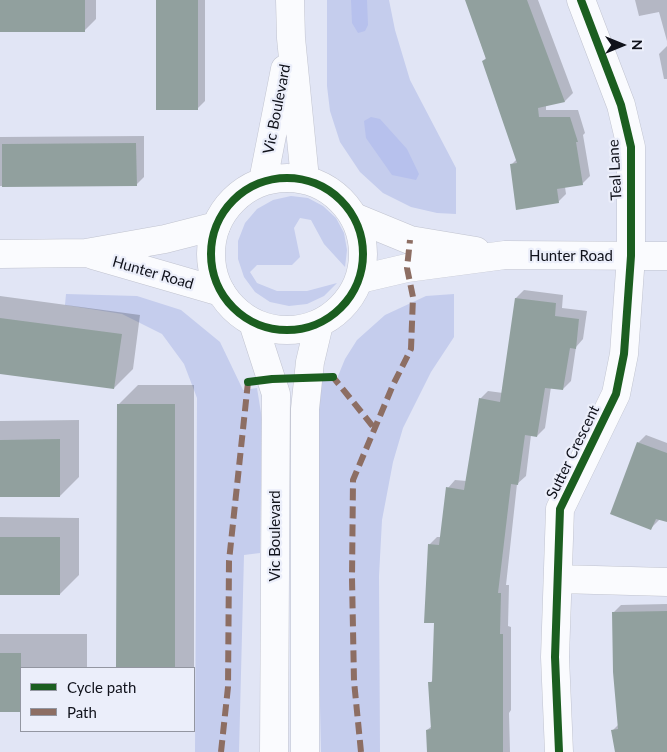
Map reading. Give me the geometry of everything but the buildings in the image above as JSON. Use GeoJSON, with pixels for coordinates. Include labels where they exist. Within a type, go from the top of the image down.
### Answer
{"type":"FeatureCollection","features":[{"type":"Feature","properties":{"kind":"street","name":"Vic Boulevard"},"geometry":{"type":"LineString","coordinates":[[290,0],[291,38],[305,180]]}},
{"type":"Feature","properties":{"kind":"street","name":"Teal Lane"},"geometry":{"type":"LineString","coordinates":[[581,0],[621,105],[631,147],[631,256]]}},
{"type":"Feature","properties":{"kind":"street","name":"Vic Boulevard"},"geometry":{"type":"LineString","coordinates":[[264,181],[291,38]]}},
{"type":"Feature","properties":{"kind":"street"},"geometry":{"type":"LineString","coordinates":[[284,177],[305,180],[325,187],[342,200],[354,217],[362,237],[363,251],[360,279],[351,298],[336,313],[319,324],[297,330],[282,330],[253,323],[234,310],[220,292],[212,271],[211,248],[216,226],[227,207],[243,191],[264,181],[284,177]]}},
{"type":"Feature","properties":{"kind":"street","name":"Hunter Road"},"geometry":{"type":"LineString","coordinates":[[354,217],[410,240],[505,255]]}},
{"type":"Feature","properties":{"kind":"street","name":"Hunter Road"},"geometry":{"type":"LineString","coordinates":[[0,254],[86,253],[165,239],[216,226]]}},
{"type":"Feature","properties":{"kind":"street","name":"Hunter Road"},"geometry":{"type":"LineString","coordinates":[[86,253],[220,292]]}},
{"type":"Feature","properties":{"kind":"street","name":"Hunter Road"},"geometry":{"type":"LineString","coordinates":[[360,279],[407,268],[505,255],[667,256]]}},
{"type":"Feature","properties":{"kind":"street","name":"Sutter Crescent"},"geometry":{"type":"LineString","coordinates":[[559,752],[554,658],[559,579],[560,509],[616,394],[624,354],[631,256]]}},
{"type":"Feature","properties":{"kind":"street","name":"Vic Boulevard"},"geometry":{"type":"LineString","coordinates":[[253,323],[276,394],[274,752]]}},
{"type":"Feature","properties":{"kind":"street","name":"Vic Boulevard"},"geometry":{"type":"LineString","coordinates":[[305,752],[305,409],[310,362],[319,324]]}},
{"type":"Feature","properties":{"kind":"street"},"geometry":{"type":"LineString","coordinates":[[559,579],[667,582]]}},
{"type":"Feature","properties":{"kind":"shaded area"},"geometry":{"type":"Polygon","coordinates":[[[327,0],[389,0],[395,30],[410,80],[456,168],[456,214],[437,213],[411,207],[383,193],[360,172],[340,142],[330,111],[327,86],[327,0]]]}},
{"type":"Feature","properties":{"kind":"shaded area"},"geometry":{"type":"Polygon","coordinates":[[[351,0],[367,0],[368,25],[365,31],[358,33],[352,23],[351,0]]]}},
{"type":"Feature","properties":{"kind":"shaded area"},"geometry":{"type":"Polygon","coordinates":[[[371,117],[380,119],[407,149],[419,174],[416,180],[392,175],[366,138],[364,121],[371,117]]]}},
{"type":"Feature","properties":{"kind":"shaded area"},"geometry":{"type":"Polygon","coordinates":[[[291,196],[308,198],[323,206],[336,218],[344,233],[347,250],[345,267],[324,244],[311,220],[300,218],[294,228],[300,257],[292,265],[257,265],[250,272],[257,283],[277,291],[307,291],[337,283],[324,296],[307,304],[289,306],[270,302],[255,292],[244,277],[238,259],[238,241],[245,223],[257,209],[273,200],[291,196]]]}},
{"type":"Feature","properties":{"kind":"shaded area"},"geometry":{"type":"Polygon","coordinates":[[[66,294],[137,296],[181,310],[220,342],[243,390],[257,388],[262,419],[260,553],[244,555],[239,752],[195,752],[197,398],[184,364],[162,334],[122,314],[65,305],[66,294]]]}},
{"type":"Feature","properties":{"kind":"shaded area"},"geometry":{"type":"Polygon","coordinates":[[[454,294],[454,337],[431,372],[403,428],[393,462],[382,520],[379,576],[380,752],[321,752],[313,386],[323,381],[336,381],[345,359],[357,340],[385,315],[426,296],[454,294]]]}},
{"type":"Feature","properties":{"kind":"marked path"},"geometry":{"type":"LineString","coordinates":[[361,752],[354,681],[353,480],[393,385],[411,349],[413,297],[407,268],[410,240]]}},
{"type":"Feature","properties":{"kind":"marked path"},"geometry":{"type":"LineString","coordinates":[[330,377],[333,377],[375,429]]}},
{"type":"Feature","properties":{"kind":"marked path"},"geometry":{"type":"LineString","coordinates":[[221,752],[228,687],[229,561],[248,382],[250,381]]}},
{"type":"Feature","properties":{"kind":"cycle path"},"geometry":{"type":"LineString","coordinates":[[559,752],[555,657],[560,509],[616,394],[624,354],[631,256],[631,147],[621,105],[581,0]]}},
{"type":"Feature","properties":{"kind":"cycle path"},"geometry":{"type":"LineString","coordinates":[[287,178],[302,179],[316,183],[341,200],[358,225],[362,239],[363,254],[362,269],[358,283],[341,308],[316,325],[302,329],[287,330],[272,329],[258,325],[233,308],[216,283],[212,269],[211,254],[212,239],[216,225],[233,200],[258,183],[272,179],[287,178]]}},
{"type":"Feature","properties":{"kind":"cycle path"},"geometry":{"type":"LineString","coordinates":[[248,382],[272,379],[333,377]]}}]}
